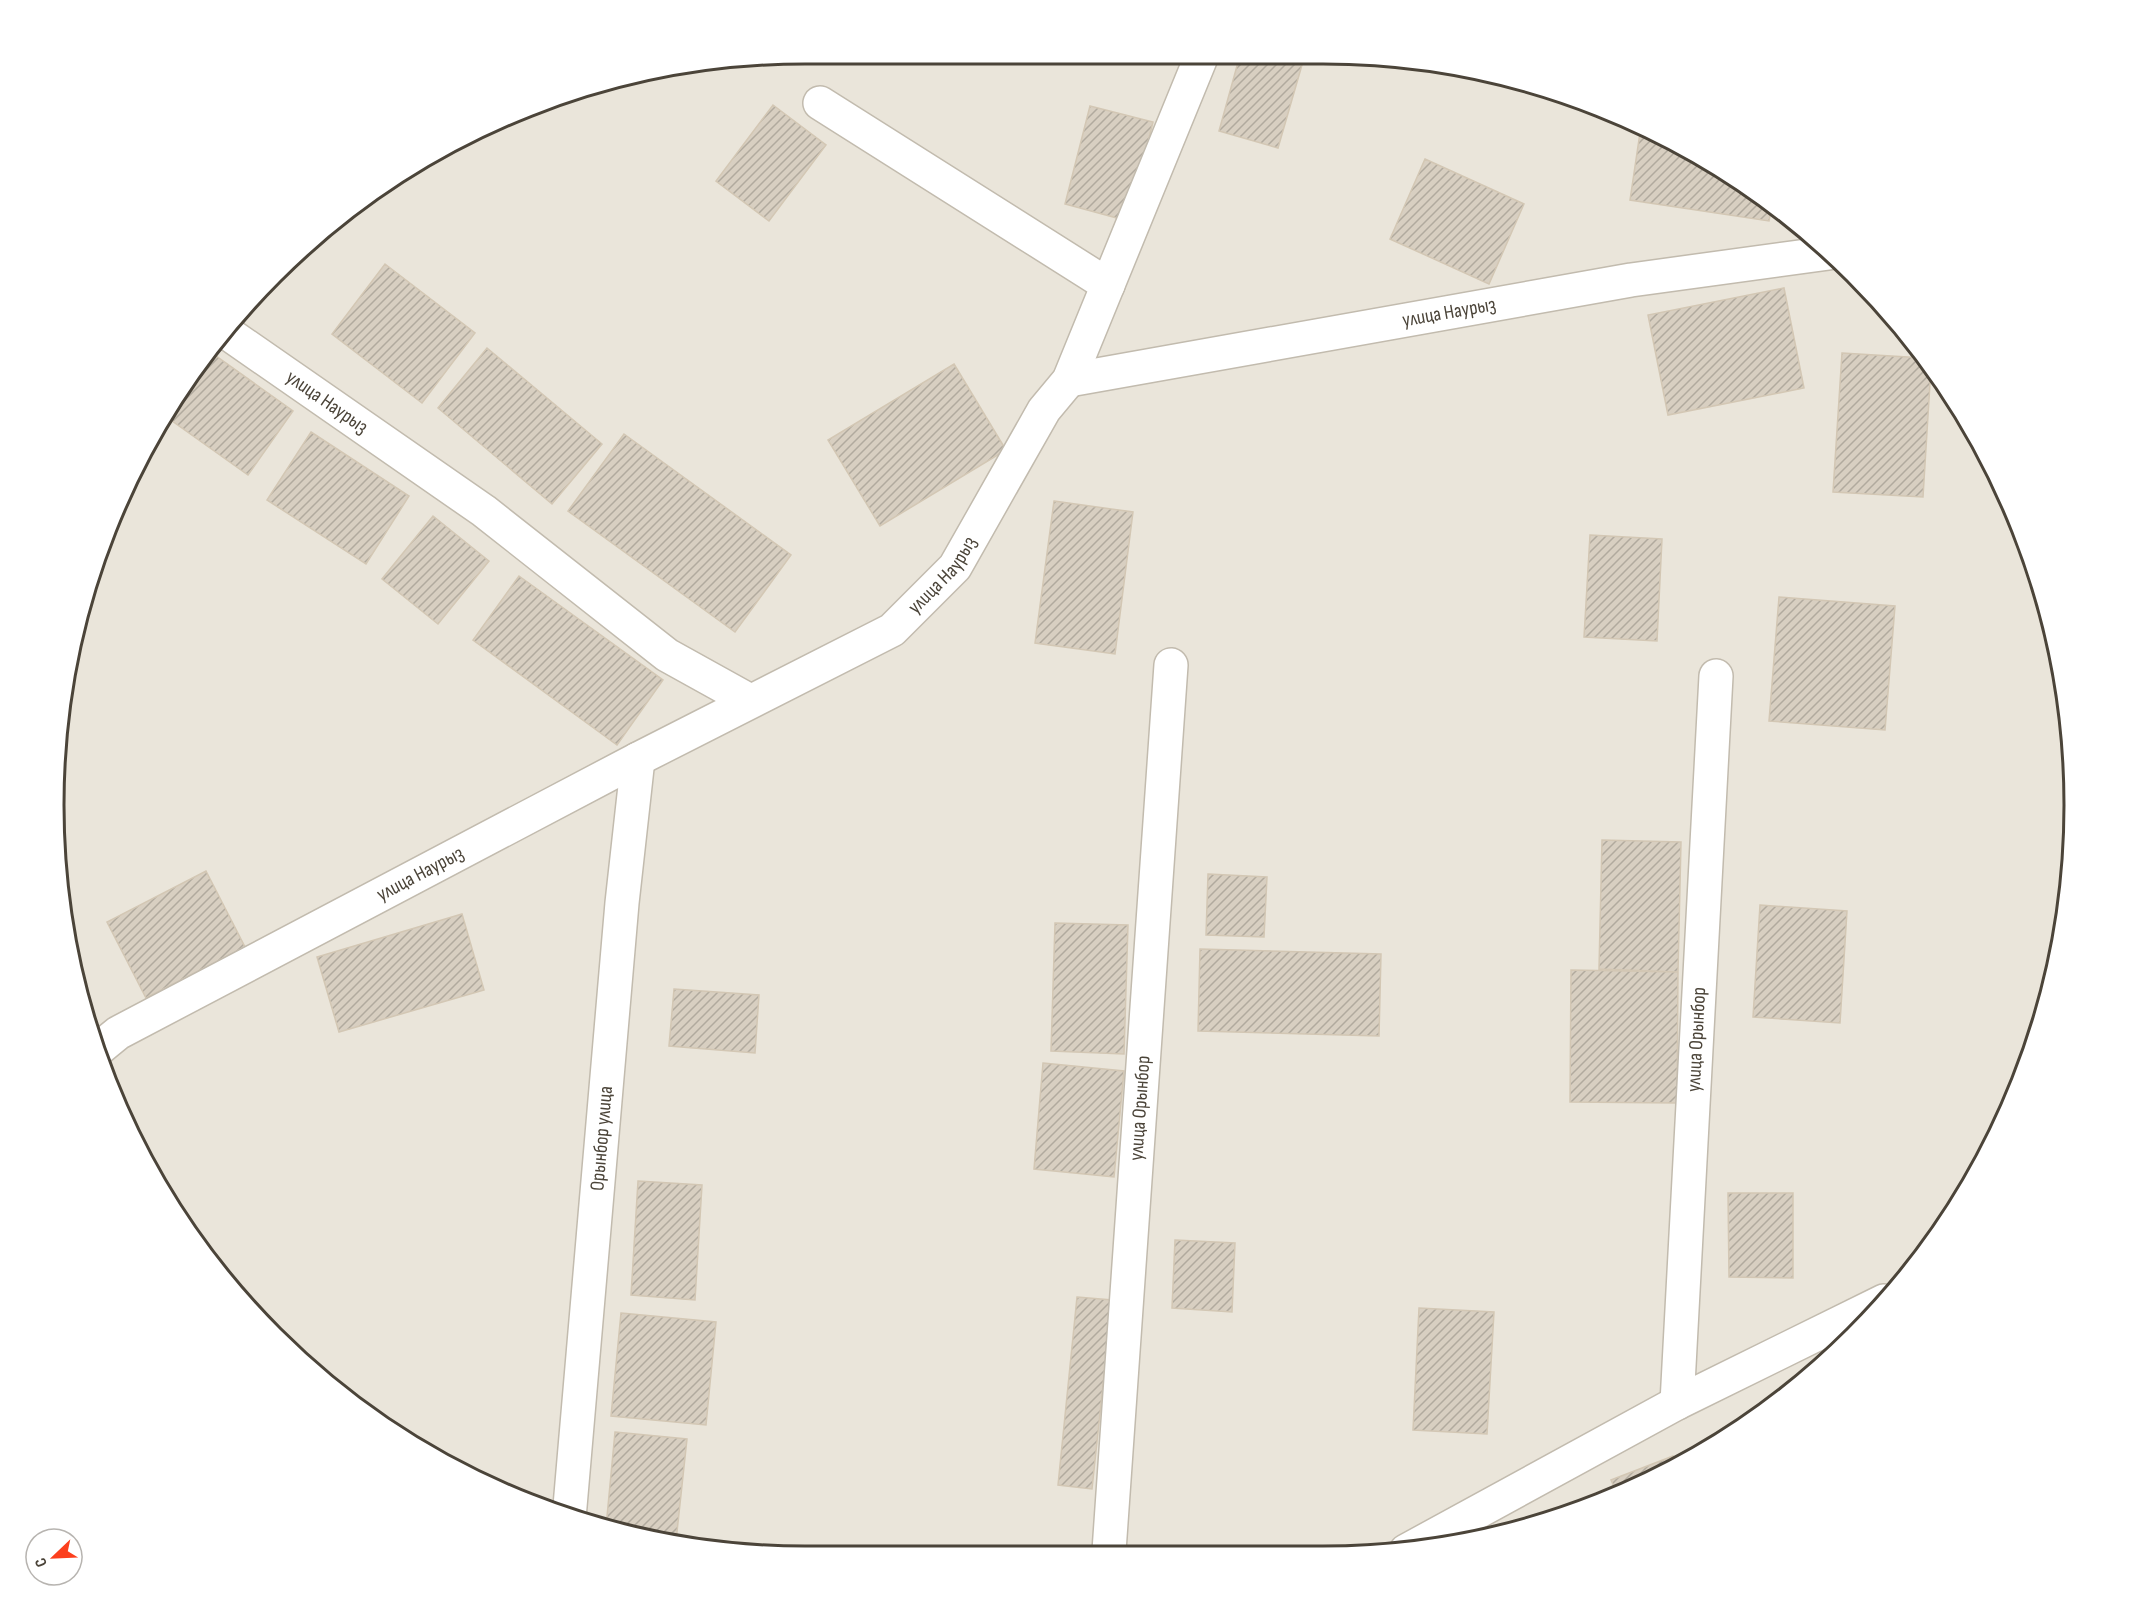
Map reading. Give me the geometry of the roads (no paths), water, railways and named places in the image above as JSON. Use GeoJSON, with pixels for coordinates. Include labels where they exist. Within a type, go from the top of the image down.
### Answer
{"type":"FeatureCollection","features":[{"type":"Feature","properties":{"kind":"street","name":"улица Наурыз"},"geometry":{"type":"LineString","coordinates":[[104,1044],[118,1034],[638,759],[892,630],[955,567],[1044,410],[1069,380],[1198,64]]}},
{"type":"Feature","properties":{"kind":"street"},"geometry":{"type":"LineString","coordinates":[[820,103],[1108,285]]}},
{"type":"Feature","properties":{"kind":"street","name":"улица Наурыз"},"geometry":{"type":"LineString","coordinates":[[1069,380],[1631,280],[1819,254]]}},
{"type":"Feature","properties":{"kind":"street","name":"улица Наурыз"},"geometry":{"type":"LineString","coordinates":[[232,336],[484,511],[667,655],[750,701]]}},
{"type":"Feature","properties":{"kind":"street","name":"улица Орынбор"},"geometry":{"type":"LineString","coordinates":[[1109,1546],[1171,665]]}},
{"type":"Feature","properties":{"kind":"street","name":"улица Орынбор"},"geometry":{"type":"LineString","coordinates":[[1677,1403],[1716,676]]}},
{"type":"Feature","properties":{"kind":"street","name":"Орынбор улица"},"geometry":{"type":"LineString","coordinates":[[569,1508],[622,903],[638,759]]}},
{"type":"Feature","properties":{"kind":"street"},"geometry":{"type":"LineString","coordinates":[[1429,1539],[1677,1403],[1842,1334]]}}]}
